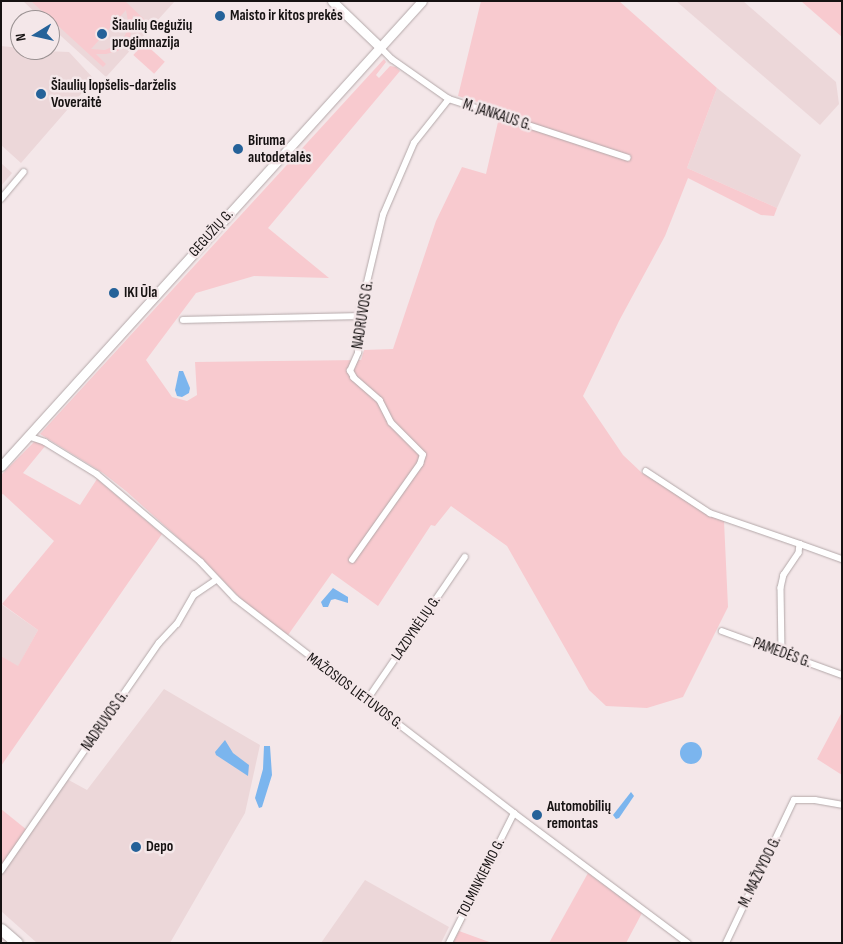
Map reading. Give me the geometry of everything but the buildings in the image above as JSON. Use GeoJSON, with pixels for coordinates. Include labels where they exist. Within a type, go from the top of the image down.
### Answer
{"type":"FeatureCollection","features":[{"type":"Feature","properties":{"kind":"highway"},"geometry":{"type":"LineString","coordinates":[[1,929],[17,943]]}},
{"type":"Feature","properties":{"kind":"main road"},"geometry":{"type":"LineString","coordinates":[[332,1],[380,46]]}},
{"type":"Feature","properties":{"kind":"main road","name":"GEGUŽIŲ G."},"geometry":{"type":"LineString","coordinates":[[1,466],[422,1]]}},
{"type":"Feature","properties":{"kind":"street","name":"M. JANKAUS G."},"geometry":{"type":"LineString","coordinates":[[380,46],[392,59],[449,99],[628,158]]}},
{"type":"Feature","properties":{"kind":"street","name":"NADRUVOS G."},"geometry":{"type":"LineString","coordinates":[[352,560],[406,485],[423,456],[391,423],[380,401],[354,378],[350,371],[358,353],[360,316],[383,215],[414,143],[449,99]]}},
{"type":"Feature","properties":{"kind":"street"},"geometry":{"type":"LineString","coordinates":[[1,199],[24,172]]}},
{"type":"Feature","properties":{"kind":"street"},"geometry":{"type":"LineString","coordinates":[[183,320],[360,316]]}},
{"type":"Feature","properties":{"kind":"street","name":"MAŽOSIOS LIETUVOS G."},"geometry":{"type":"LineString","coordinates":[[28,436],[45,442],[97,474],[201,562],[216,580],[249,609],[514,813],[688,943]]}},
{"type":"Feature","properties":{"kind":"street"},"geometry":{"type":"LineString","coordinates":[[646,471],[710,513],[842,559]]}},
{"type":"Feature","properties":{"kind":"street"},"geometry":{"type":"LineString","coordinates":[[782,652],[781,588],[784,575],[799,553],[800,544]]}},
{"type":"Feature","properties":{"kind":"street","name":"LAZDYNĖLIŲ G."},"geometry":{"type":"LineString","coordinates":[[367,700],[464,557]]}},
{"type":"Feature","properties":{"kind":"street","name":"NADRUVOS G."},"geometry":{"type":"LineString","coordinates":[[1,871],[159,643],[177,624],[194,595],[216,580]]}},
{"type":"Feature","properties":{"kind":"street","name":"PAMEDĖS G."},"geometry":{"type":"LineString","coordinates":[[722,631],[842,675]]}},
{"type":"Feature","properties":{"kind":"street","name":"M. MAŽVYDO G."},"geometry":{"type":"LineString","coordinates":[[726,943],[794,800],[815,800],[842,806]]}},
{"type":"Feature","properties":{"kind":"street","name":"TOLMINKIEMIO G."},"geometry":{"type":"LineString","coordinates":[[449,943],[514,813]]}},
{"type":"Feature","properties":{"kind":"shaded area","name":"Šiaulių Gegužių progimnazija"},"geometry":{"type":"Polygon","coordinates":[[[23,1],[175,1],[106,77],[60,35],[60,10],[32,10],[23,1]]]}},
{"type":"Feature","properties":{"kind":"shaded area"},"geometry":{"type":"Polygon","coordinates":[[[31,1],[125,1],[146,21],[143,24],[133,15],[130,38],[123,46],[118,51],[96,54],[106,64],[103,67],[60,28],[60,10],[41,10],[31,1]],[[126,10],[91,49],[105,50],[121,43],[129,27],[126,10]]]}},
{"type":"Feature","properties":{"kind":"shaded area"},"geometry":{"type":"Polygon","coordinates":[[[481,1],[619,1],[717,88],[687,168],[777,208],[774,216],[761,215],[688,178],[665,236],[619,321],[583,396],[623,455],[642,473],[724,521],[728,607],[683,697],[647,708],[606,706],[589,690],[507,546],[451,506],[435,526],[431,525],[378,606],[332,573],[288,635],[243,601],[204,561],[126,491],[103,473],[40,434],[384,59],[386,62],[376,75],[379,78],[390,66],[396,67],[400,71],[268,228],[329,278],[254,276],[196,293],[146,360],[172,397],[187,401],[197,395],[195,362],[361,360],[364,350],[393,349],[436,221],[462,167],[486,174],[501,109],[458,96],[481,1]]]}},
{"type":"Feature","properties":{"kind":"shaded area"},"geometry":{"type":"Polygon","coordinates":[[[676,1],[743,1],[836,82],[839,104],[820,125],[676,1]]]}},
{"type":"Feature","properties":{"kind":"shaded area"},"geometry":{"type":"Polygon","coordinates":[[[801,1],[842,1],[842,37],[801,1]]]}},
{"type":"Feature","properties":{"kind":"shaded area"},"geometry":{"type":"Polygon","coordinates":[[[144,43],[165,62],[154,74],[133,55],[144,43]]]}},
{"type":"Feature","properties":{"kind":"shaded area","name":"Šiaulių lopšelis-darželis Voveraitė"},"geometry":{"type":"Polygon","coordinates":[[[1,46],[10,47],[10,60],[60,60],[60,52],[69,52],[94,79],[21,163],[1,145],[1,46]]]}},
{"type":"Feature","properties":{"kind":"shaded area"},"geometry":{"type":"Polygon","coordinates":[[[717,88],[801,155],[777,208],[687,168],[717,88]]]}},
{"type":"Feature","properties":{"kind":"shaded area"},"geometry":{"type":"Polygon","coordinates":[[[1,163],[12,173],[1,186],[1,163]]]}},
{"type":"Feature","properties":{"kind":"shaded area"},"geometry":{"type":"Polygon","coordinates":[[[35,441],[46,445],[23,473],[80,505],[97,479],[162,534],[1,766],[1,656],[18,666],[38,630],[2,604],[54,541],[3,494],[1,495],[1,475],[35,441]]]}},
{"type":"Feature","properties":{"kind":"shaded area"},"geometry":{"type":"Polygon","coordinates":[[[1,604],[38,630],[18,667],[1,656],[1,604]]]}},
{"type":"Feature","properties":{"kind":"shaded area","name":"Depo"},"geometry":{"type":"Polygon","coordinates":[[[164,689],[260,745],[245,813],[170,943],[37,943],[1,911],[1,871],[65,778],[87,790],[164,689]]]}},
{"type":"Feature","properties":{"kind":"shaded area"},"geometry":{"type":"Polygon","coordinates":[[[842,712],[842,775],[817,759],[842,712]]]}},
{"type":"Feature","properties":{"kind":"shaded area"},"geometry":{"type":"Polygon","coordinates":[[[1,809],[27,830],[1,866],[1,809]]]}},
{"type":"Feature","properties":{"kind":"shaded area"},"geometry":{"type":"Polygon","coordinates":[[[588,873],[642,913],[626,943],[549,943],[588,873]]]}},
{"type":"Feature","properties":{"kind":"shaded area"},"geometry":{"type":"Polygon","coordinates":[[[365,880],[449,927],[441,943],[321,943],[365,880]]]}},
{"type":"Feature","properties":{"kind":"shaded area"},"geometry":{"type":"Polygon","coordinates":[[[459,931],[492,943],[453,943],[459,931]]]}},
{"type":"Feature","properties":{"kind":"water"},"geometry":{"type":"Polygon","coordinates":[[[179,371],[183,371],[190,388],[189,393],[182,397],[177,396],[175,390],[179,371]]]}},
{"type":"Feature","properties":{"kind":"water"},"geometry":{"type":"Polygon","coordinates":[[[333,588],[348,597],[348,603],[335,599],[331,600],[328,607],[323,607],[321,602],[333,588]]]}},
{"type":"Feature","properties":{"kind":"water"},"geometry":{"type":"Polygon","coordinates":[[[225,740],[233,753],[249,765],[248,776],[216,755],[215,752],[225,740]]]}},
{"type":"Feature","properties":{"kind":"water"},"geometry":{"type":"Polygon","coordinates":[[[691,742],[699,745],[702,753],[699,761],[691,764],[683,761],[680,753],[683,745],[691,742]]]}},
{"type":"Feature","properties":{"kind":"water"},"geometry":{"type":"Polygon","coordinates":[[[264,746],[270,746],[272,775],[262,807],[259,808],[255,798],[263,769],[264,746]]]}},
{"type":"Feature","properties":{"kind":"water"},"geometry":{"type":"Polygon","coordinates":[[[631,792],[634,796],[619,818],[616,819],[613,815],[631,792]]]}},
{"type":"Feature","properties":{"kind":"waterway"},"geometry":{"type":"LineString","coordinates":[[842,82],[842,97]]}},
{"type":"Feature","properties":{"kind":"place","name":"Maisto ir kitos prekės"},"geometry":{"type":"Point","coordinates":[220,16]}},
{"type":"Feature","properties":{"kind":"place","name":"Šiaulių Gegužių progimnazija"},"geometry":{"type":"Point","coordinates":[102,34]}},
{"type":"Feature","properties":{"kind":"place","name":"Šiaulių lopšelis-darželis Voveraitė"},"geometry":{"type":"Point","coordinates":[41,94]}},
{"type":"Feature","properties":{"kind":"place","name":"Biruma autodetalės"},"geometry":{"type":"Point","coordinates":[238,149]}},
{"type":"Feature","properties":{"kind":"place","name":"IKI Ūla"},"geometry":{"type":"Point","coordinates":[114,293]}},
{"type":"Feature","properties":{"kind":"place","name":"Automobilių remontas"},"geometry":{"type":"Point","coordinates":[537,815]}},
{"type":"Feature","properties":{"kind":"place","name":"Depo"},"geometry":{"type":"Point","coordinates":[136,847]}}]}
